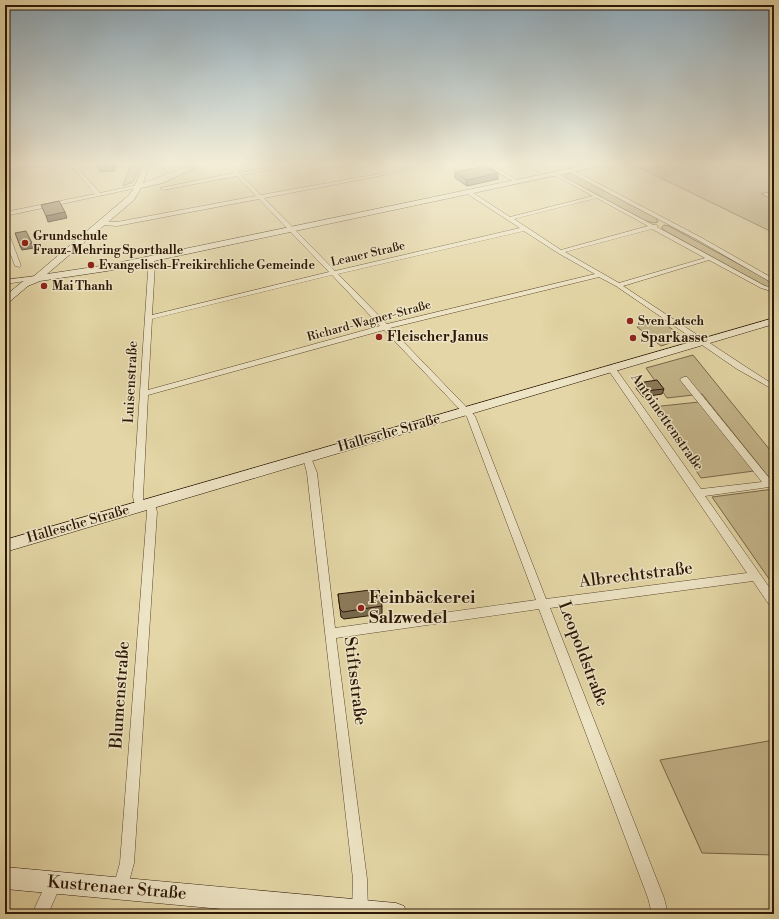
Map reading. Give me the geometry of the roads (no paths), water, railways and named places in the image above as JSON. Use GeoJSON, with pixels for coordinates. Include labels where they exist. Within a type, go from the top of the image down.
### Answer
{"type":"FeatureCollection","features":[{"type":"Feature","properties":{"kind":"main road"},"geometry":{"type":"LineString","coordinates":[[5,311],[29,288],[37,278],[121,207]]}},
{"type":"Feature","properties":{"kind":"main road"},"geometry":{"type":"LineString","coordinates":[[5,301],[25,284],[37,278],[60,276],[397,207]]}},
{"type":"Feature","properties":{"kind":"main road","name":"Hallesche Straße"},"geometry":{"type":"LineString","coordinates":[[5,546],[774,321]]}},
{"type":"Feature","properties":{"kind":"main road","name":"Kustrenaer Straße"},"geometry":{"type":"LineString","coordinates":[[5,878],[347,911],[396,914]]}},
{"type":"Feature","properties":{"kind":"street"},"geometry":{"type":"LineString","coordinates":[[5,214],[40,207]]}},
{"type":"Feature","properties":{"kind":"street"},"geometry":{"type":"LineString","coordinates":[[102,223],[117,224],[208,207]]}},
{"type":"Feature","properties":{"kind":"street","name":"Leopoldstraße"},"geometry":{"type":"LineString","coordinates":[[270,207],[466,411],[473,421],[656,898],[660,914]]}},
{"type":"Feature","properties":{"kind":"street"},"geometry":{"type":"LineString","coordinates":[[491,207],[560,252],[618,285],[740,367],[774,388]]}},
{"type":"Feature","properties":{"kind":"street"},"geometry":{"type":"LineString","coordinates":[[509,219],[550,207]]}},
{"type":"Feature","properties":{"kind":"street"},"geometry":{"type":"LineString","coordinates":[[616,207],[763,287],[774,290]]}},
{"type":"Feature","properties":{"kind":"street"},"geometry":{"type":"LineString","coordinates":[[638,207],[774,282]]}},
{"type":"Feature","properties":{"kind":"street"},"geometry":{"type":"LineString","coordinates":[[560,252],[668,223]]}},
{"type":"Feature","properties":{"kind":"street","name":"Leauer Straße"},"geometry":{"type":"LineString","coordinates":[[148,318],[524,229]]}},
{"type":"Feature","properties":{"kind":"street"},"geometry":{"type":"LineString","coordinates":[[5,231],[18,266]]}},
{"type":"Feature","properties":{"kind":"street","name":"Luisenstraße"},"geometry":{"type":"LineString","coordinates":[[145,505],[138,493],[145,393],[151,258]]}},
{"type":"Feature","properties":{"kind":"street"},"geometry":{"type":"LineString","coordinates":[[618,285],[710,258]]}},
{"type":"Feature","properties":{"kind":"street","name":"Richard-Wagner-Straße"},"geometry":{"type":"LineString","coordinates":[[145,393],[385,327],[600,275]]}},
{"type":"Feature","properties":{"kind":"street"},"geometry":{"type":"LineString","coordinates":[[5,282],[37,278]]}},
{"type":"Feature","properties":{"kind":"street","name":"Antoinettenstraße"},"geometry":{"type":"LineString","coordinates":[[611,368],[618,375],[774,603]]}},
{"type":"Feature","properties":{"kind":"street","name":"Antoinettenstraße"},"geometry":{"type":"LineString","coordinates":[[684,379],[769,484],[699,493]]}},
{"type":"Feature","properties":{"kind":"street","name":"Stiftsstraße"},"geometry":{"type":"LineString","coordinates":[[307,457],[312,473],[360,879],[347,911]]}},
{"type":"Feature","properties":{"kind":"street","name":"Blumenstraße"},"geometry":{"type":"LineString","coordinates":[[121,888],[127,863],[152,517],[145,505]]}},
{"type":"Feature","properties":{"kind":"street","name":"Albrechtstraße"},"geometry":{"type":"LineString","coordinates":[[330,634],[756,576]]}},
{"type":"Feature","properties":{"kind":"street"},"geometry":{"type":"LineString","coordinates":[[40,914],[54,882]]}},
{"type":"Feature","properties":{"kind":"place","name":"Grundschule Franz-Mehring Sporthalle"},"geometry":{"type":"Point","coordinates":[25,243]}},
{"type":"Feature","properties":{"kind":"place","name":"Evangelisch-Freikirchliche Gemeinde"},"geometry":{"type":"Point","coordinates":[91,265]}},
{"type":"Feature","properties":{"kind":"place","name":"Mai Thanh"},"geometry":{"type":"Point","coordinates":[44,286]}},
{"type":"Feature","properties":{"kind":"place","name":"Sven Latsch"},"geometry":{"type":"Point","coordinates":[630,321]}},
{"type":"Feature","properties":{"kind":"place","name":"Fleischer Janus"},"geometry":{"type":"Point","coordinates":[379,337]}},
{"type":"Feature","properties":{"kind":"place","name":"Sparkasse"},"geometry":{"type":"Point","coordinates":[633,338]}},
{"type":"Feature","properties":{"kind":"place","name":"Feinbäckerei Salzwedel"},"geometry":{"type":"Point","coordinates":[361,608]}}]}
